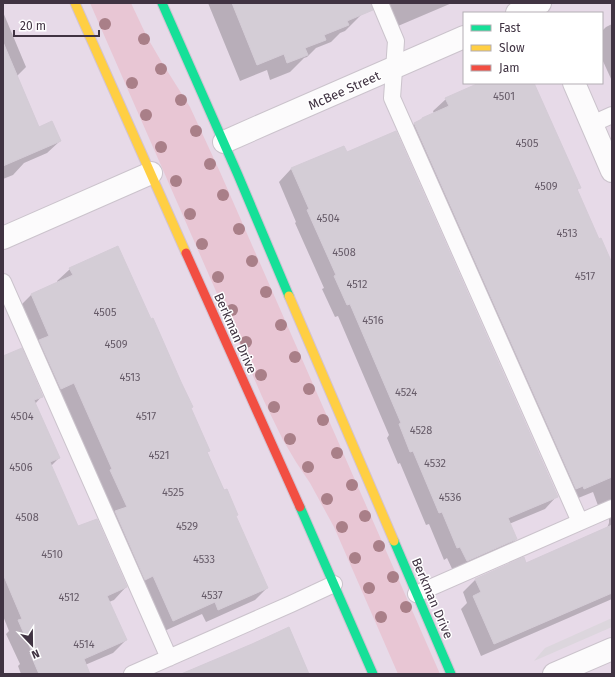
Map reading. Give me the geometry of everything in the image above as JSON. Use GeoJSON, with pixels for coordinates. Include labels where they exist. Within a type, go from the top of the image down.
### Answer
{"type":"FeatureCollection","features":[{"type":"Feature","properties":{"kind":"street","name":"Berkman Drive"},"geometry":{"type":"LineString","coordinates":[[75,3],[373,674]]}},
{"type":"Feature","properties":{"kind":"street","name":"Berkman Drive"},"geometry":{"type":"LineString","coordinates":[[162,3],[224,142],[416,594],[452,674]]}},
{"type":"Feature","properties":{"kind":"street"},"geometry":{"type":"LineString","coordinates":[[519,12],[540,3]]}},
{"type":"Feature","properties":{"kind":"street","name":"McBee Street"},"geometry":{"type":"LineString","coordinates":[[224,142],[463,37]]}},
{"type":"Feature","properties":{"kind":"street"},"geometry":{"type":"LineString","coordinates":[[574,84],[612,170]]}},
{"type":"Feature","properties":{"kind":"street"},"geometry":{"type":"LineString","coordinates":[[3,238],[150,173]]}},
{"type":"Feature","properties":{"kind":"street"},"geometry":{"type":"LineString","coordinates":[[554,674],[612,649]]}},
{"type":"Feature","properties":{"kind":"lane"},"geometry":{"type":"LineString","coordinates":[[380,3],[396,41],[392,98],[580,522]]}},
{"type":"Feature","properties":{"kind":"lane"},"geometry":{"type":"LineString","coordinates":[[592,124],[612,115]]}},
{"type":"Feature","properties":{"kind":"lane"},"geometry":{"type":"LineString","coordinates":[[3,282],[169,658]]}},
{"type":"Feature","properties":{"kind":"lane"},"geometry":{"type":"LineString","coordinates":[[416,594],[612,508]]}},
{"type":"Feature","properties":{"kind":"lane"},"geometry":{"type":"LineString","coordinates":[[132,674],[334,584]]}},
{"type":"Feature","properties":{"kind":"shaded area"},"geometry":{"type":"Polygon","coordinates":[[[3,3],[612,3],[612,674],[3,674],[3,3]]]}},
{"type":"Feature","properties":{"kind":"shaded area"},"geometry":{"type":"Polygon","coordinates":[[[90,3],[131,3],[147,37],[190,107],[220,172],[440,674],[398,674],[334,527],[310,483],[283,440],[264,401],[90,3]]]}},
{"type":"Feature","properties":{"kind":"shaded area"},"geometry":{"type":"Polygon","coordinates":[[[612,618],[612,627],[534,661],[545,648],[612,618]]]}},
{"type":"Feature","properties":{"kind":"building"},"geometry":{"type":"Polygon","coordinates":[[[232,3],[371,3],[373,10],[347,21],[349,25],[324,35],[326,40],[305,48],[308,55],[287,63],[284,54],[257,65],[232,3]]]}},
{"type":"Feature","properties":{"kind":"building"},"geometry":{"type":"Polygon","coordinates":[[[3,42],[39,127],[52,121],[61,141],[3,166],[3,42]]]}},
{"type":"Feature","properties":{"kind":"building"},"geometry":{"type":"Polygon","coordinates":[[[477,84],[534,84],[581,188],[577,189],[599,239],[601,238],[612,263],[612,477],[584,489],[583,486],[576,489],[414,123],[449,106],[445,98],[477,84]]]}},
{"type":"Feature","properties":{"kind":"building"},"geometry":{"type":"Polygon","coordinates":[[[396,131],[558,497],[508,518],[517,539],[467,561],[460,547],[457,548],[442,512],[439,513],[413,451],[410,452],[399,424],[401,423],[350,304],[347,305],[334,276],[336,275],[307,210],[309,209],[291,168],[344,146],[347,152],[396,131]]]}},
{"type":"Feature","properties":{"kind":"building"},"geometry":{"type":"Polygon","coordinates":[[[118,246],[151,319],[153,318],[193,407],[191,408],[210,451],[207,452],[224,490],[227,489],[238,515],[236,516],[268,588],[218,610],[215,602],[173,621],[153,576],[145,580],[115,511],[127,507],[74,383],[61,389],[39,340],[49,336],[31,294],[73,275],[69,268],[118,246]]]}},
{"type":"Feature","properties":{"kind":"building"},"geometry":{"type":"Polygon","coordinates":[[[22,348],[43,397],[34,400],[60,458],[50,462],[78,526],[97,519],[127,587],[107,596],[127,640],[84,659],[90,674],[39,674],[30,653],[32,652],[18,620],[22,619],[3,574],[3,356],[22,348]]]}},
{"type":"Feature","properties":{"kind":"building"},"geometry":{"type":"Polygon","coordinates":[[[612,525],[612,593],[494,644],[473,596],[481,592],[475,579],[524,557],[526,563],[612,525]]]}},
{"type":"Feature","properties":{"kind":"building"},"geometry":{"type":"Polygon","coordinates":[[[289,627],[309,674],[181,674],[252,644],[289,627]]]}},
{"type":"Feature","properties":{"kind":"traffic: fast"},"geometry":{"type":"LineString","coordinates":[[162,3],[238,175],[289,296]]}},
{"type":"Feature","properties":{"kind":"traffic: fast"},"geometry":{"type":"LineString","coordinates":[[300,507],[373,674]]}},
{"type":"Feature","properties":{"kind":"traffic: fast"},"geometry":{"type":"LineString","coordinates":[[394,541],[451,674]]}},
{"type":"Feature","properties":{"kind":"traffic: slow"},"geometry":{"type":"LineString","coordinates":[[75,3],[186,253]]}},
{"type":"Feature","properties":{"kind":"traffic: slow"},"geometry":{"type":"LineString","coordinates":[[289,296],[394,541]]}},
{"type":"Feature","properties":{"kind":"traffic: jam"},"geometry":{"type":"LineString","coordinates":[[186,253],[300,507]]}}]}
